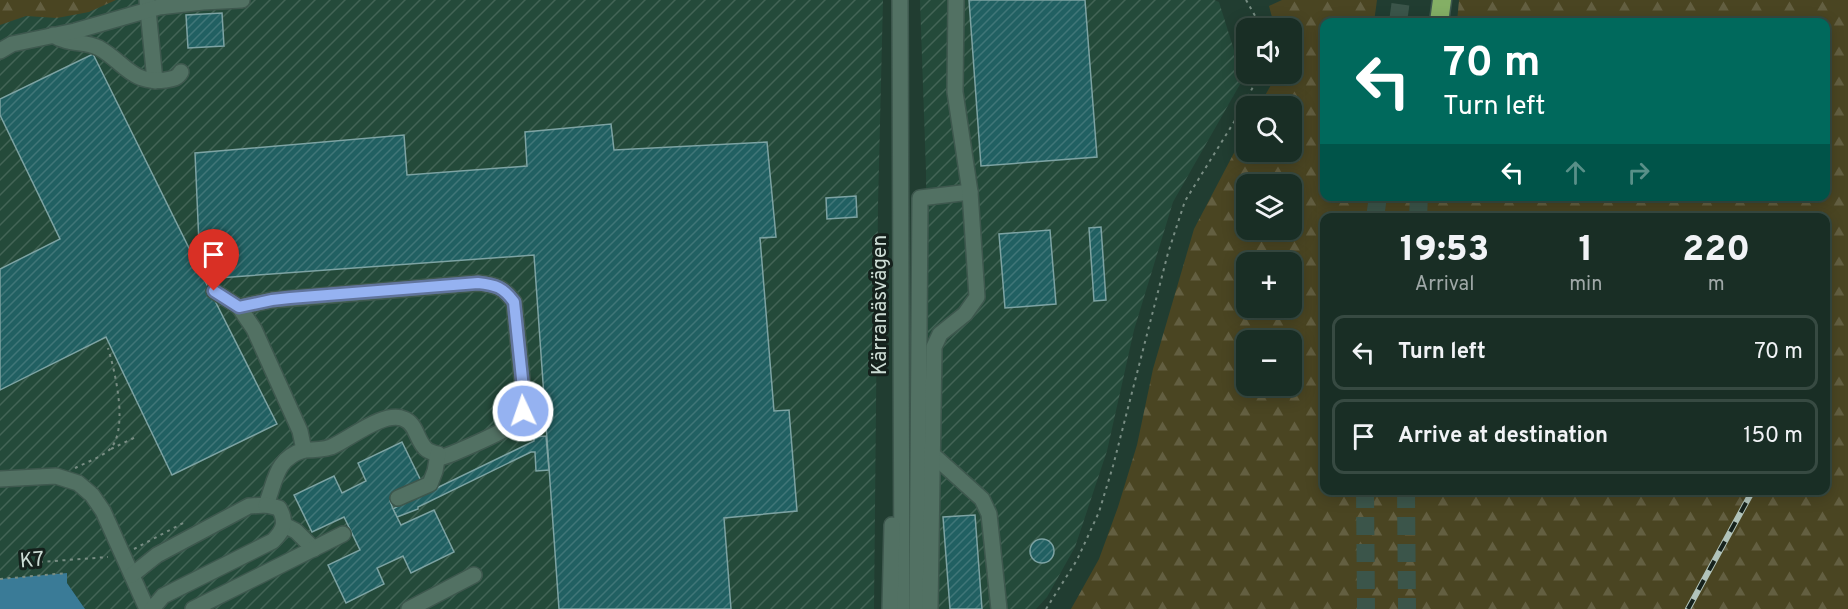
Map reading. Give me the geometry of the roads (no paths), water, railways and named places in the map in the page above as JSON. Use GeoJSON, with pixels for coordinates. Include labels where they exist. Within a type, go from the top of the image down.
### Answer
{"type":"FeatureCollection","features":[{"type":"Feature","properties":{"kind":"highway"},"geometry":{"type":"LineString","coordinates":[[1440,18],[1442,0]]}},
{"type":"Feature","properties":{"kind":"street"},"geometry":{"type":"LineString","coordinates":[[0,51],[12,44],[54,35],[148,5],[242,0]]}},
{"type":"Feature","properties":{"kind":"street","name":"Kärranäsvägen"},"geometry":{"type":"LineString","coordinates":[[900,0],[902,609]]}},
{"type":"Feature","properties":{"kind":"street"},"geometry":{"type":"LineString","coordinates":[[930,609],[934,347],[940,334],[965,314],[976,297],[970,192],[955,92],[956,0]]}},
{"type":"Feature","properties":{"kind":"street"},"geometry":{"type":"LineString","coordinates":[[148,5],[155,81]]}},
{"type":"Feature","properties":{"kind":"street"},"geometry":{"type":"LineString","coordinates":[[54,35],[64,42],[92,45],[144,80],[174,79],[179,77],[181,72]]}},
{"type":"Feature","properties":{"kind":"street"},"geometry":{"type":"LineString","coordinates":[[917,609],[920,198],[970,192]]}},
{"type":"Feature","properties":{"kind":"street"},"geometry":{"type":"LineString","coordinates":[[890,609],[894,256],[901,237]]}},
{"type":"Feature","properties":{"kind":"street"},"geometry":{"type":"LineString","coordinates":[[239,307],[272,300],[478,283],[497,285],[506,291],[514,302],[524,398],[523,411],[516,423],[443,457],[426,449],[410,422],[401,417],[392,417],[334,446],[291,454],[280,464],[266,505]]}},
{"type":"Feature","properties":{"kind":"street"},"geometry":{"type":"LineString","coordinates":[[214,291],[239,307],[254,328],[300,431],[304,450]]}},
{"type":"Feature","properties":{"kind":"street"},"geometry":{"type":"LineString","coordinates":[[398,498],[430,484],[438,454]]}},
{"type":"Feature","properties":{"kind":"street"},"geometry":{"type":"LineString","coordinates":[[932,454],[982,499],[989,514],[999,609]]}},
{"type":"Feature","properties":{"kind":"street"},"geometry":{"type":"LineString","coordinates":[[0,480],[56,476],[78,483],[92,495],[103,511],[147,609]]}},
{"type":"Feature","properties":{"kind":"street"},"geometry":{"type":"LineString","coordinates":[[132,574],[158,555],[249,506],[266,505],[279,508],[284,525],[280,534],[273,541],[163,596],[152,609]]}},
{"type":"Feature","properties":{"kind":"street"},"geometry":{"type":"LineString","coordinates":[[284,525],[301,535],[314,549]]}},
{"type":"Feature","properties":{"kind":"street"},"geometry":{"type":"LineString","coordinates":[[193,609],[343,534]]}},
{"type":"Feature","properties":{"kind":"street"},"geometry":{"type":"LineString","coordinates":[[409,609],[474,575]]}},
{"type":"Feature","properties":{"kind":"water"},"geometry":{"type":"Polygon","coordinates":[[[67,573],[67,583],[85,609],[0,609],[0,579],[67,573]]]}},
{"type":"Feature","properties":{"kind":"tunnel"},"geometry":{"type":"LineString","coordinates":[[1399,18],[1401,0]]}},
{"type":"Feature","properties":{"kind":"tunnel"},"geometry":{"type":"LineString","coordinates":[[1376,213],[1377,201]]}},
{"type":"Feature","properties":{"kind":"tunnel"},"geometry":{"type":"LineString","coordinates":[[1418,213],[1419,201]]}},
{"type":"Feature","properties":{"kind":"tunnel"},"geometry":{"type":"LineString","coordinates":[[1365,495],[1366,609]]}},
{"type":"Feature","properties":{"kind":"tunnel"},"geometry":{"type":"LineString","coordinates":[[1406,495],[1407,609]]}},
{"type":"Feature","properties":{"kind":"railway"},"geometry":{"type":"LineString","coordinates":[[1688,609],[1750,495]]}}]}
